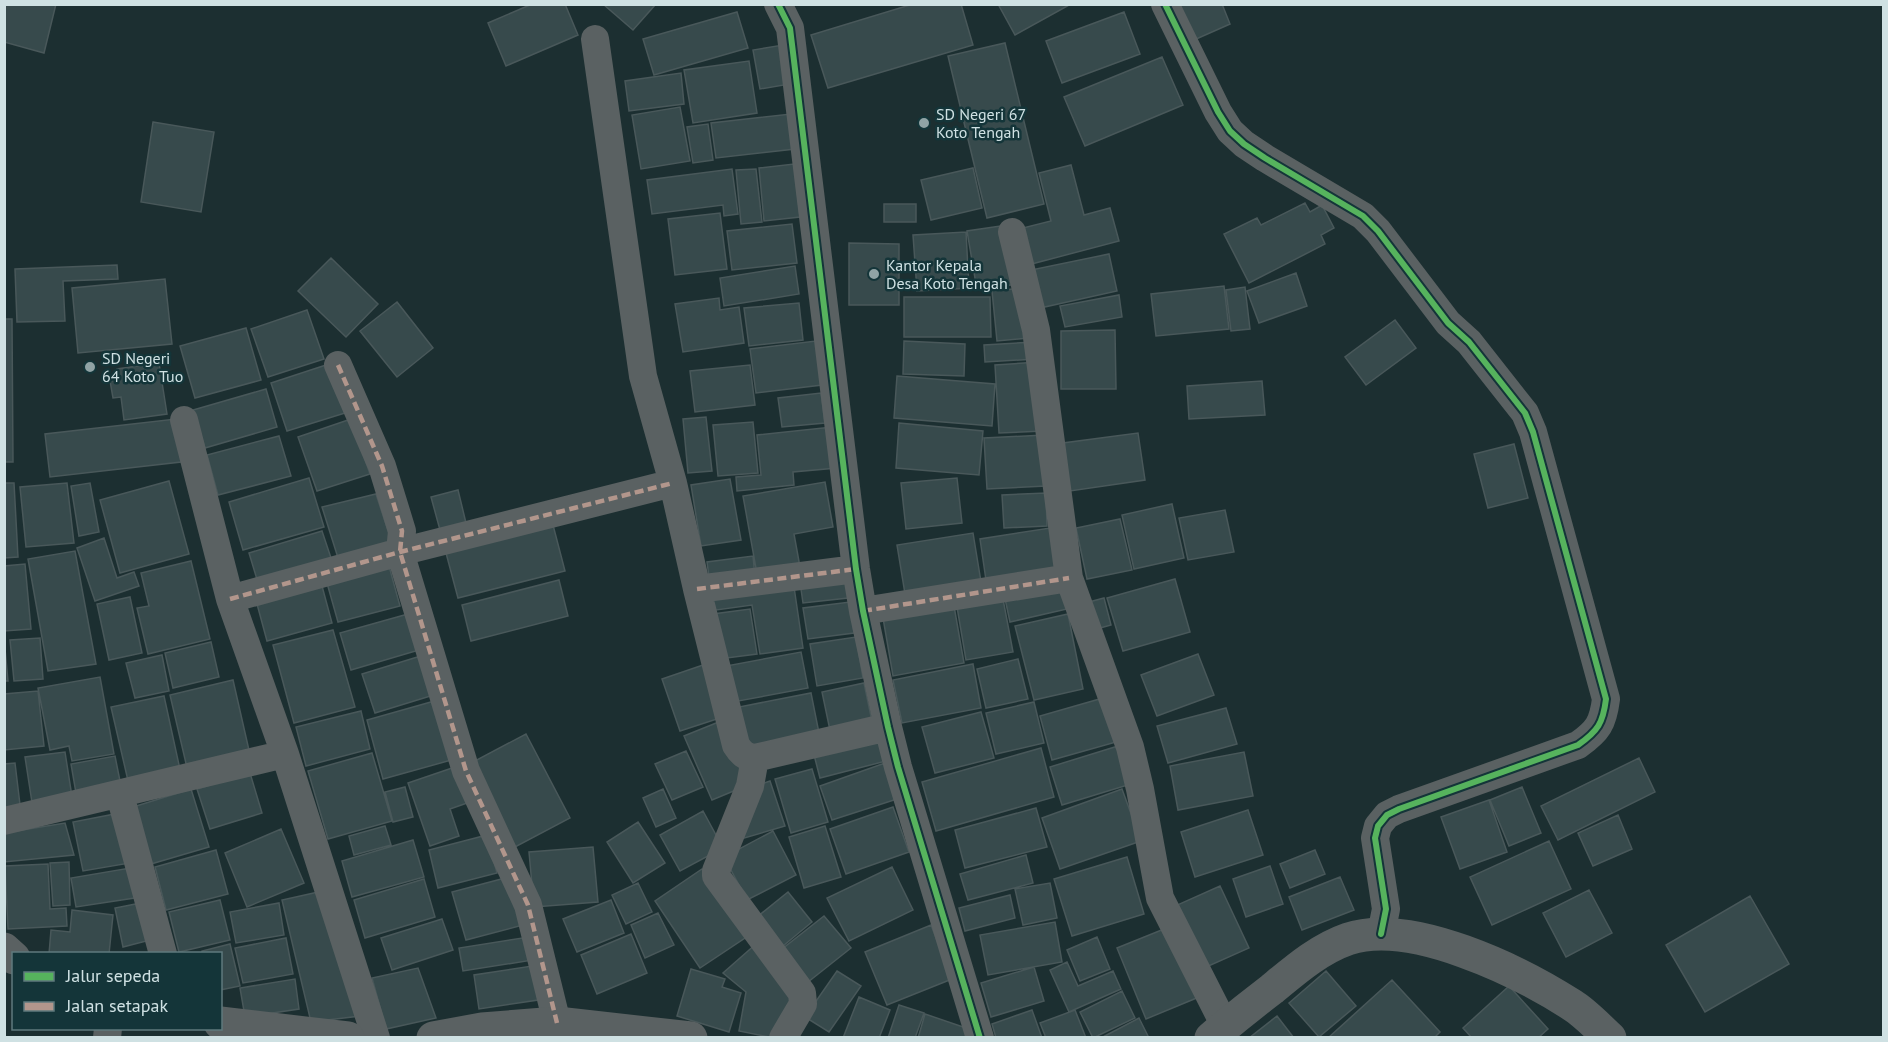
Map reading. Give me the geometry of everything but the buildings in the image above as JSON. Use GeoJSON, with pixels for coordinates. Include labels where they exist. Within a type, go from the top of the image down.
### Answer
{"type":"FeatureCollection","features":[{"type":"Feature","properties":{"kind":"street"},"geometry":{"type":"LineString","coordinates":[[778,4],[790,28],[863,611],[888,727],[980,1038]]}},
{"type":"Feature","properties":{"kind":"street"},"geometry":{"type":"LineString","coordinates":[[1165,4],[1218,112],[1230,131],[1264,158],[1363,216],[1448,323],[1469,342],[1525,413],[1533,432],[1606,699],[1604,717],[1594,734],[1578,745],[1387,815],[1378,826],[1376,838],[1386,909],[1381,934]]}},
{"type":"Feature","properties":{"kind":"street"},"geometry":{"type":"LineString","coordinates":[[595,39],[644,376],[673,483],[736,745],[747,757],[755,758],[888,727]]}},
{"type":"Feature","properties":{"kind":"street"},"geometry":{"type":"LineString","coordinates":[[1012,232],[1036,330],[1069,578],[1130,747],[1160,898],[1218,1032],[1310,958],[1349,939],[1381,934],[1421,940],[1465,951],[1484,959],[1521,976],[1574,1006],[1610,1038]]}},
{"type":"Feature","properties":{"kind":"street"},"geometry":{"type":"LineString","coordinates":[[338,365],[382,466],[402,531],[400,552],[466,771],[528,905],[557,1023]]}},
{"type":"Feature","properties":{"kind":"street"},"geometry":{"type":"LineString","coordinates":[[184,420],[230,599],[285,754],[376,1038]]}},
{"type":"Feature","properties":{"kind":"street"},"geometry":{"type":"LineString","coordinates":[[230,599],[400,552],[673,483]]}},
{"type":"Feature","properties":{"kind":"street"},"geometry":{"type":"LineString","coordinates":[[697,589],[856,569]]}},
{"type":"Feature","properties":{"kind":"street"},"geometry":{"type":"LineString","coordinates":[[863,611],[1069,578]]}},
{"type":"Feature","properties":{"kind":"street"},"geometry":{"type":"LineString","coordinates":[[4,821],[285,754]]}},
{"type":"Feature","properties":{"kind":"street"},"geometry":{"type":"LineString","coordinates":[[755,758],[750,786],[716,876],[802,993],[804,1001],[783,1038]]}},
{"type":"Feature","properties":{"kind":"street"},"geometry":{"type":"LineString","coordinates":[[120,795],[162,952]]}},
{"type":"Feature","properties":{"kind":"street"},"geometry":{"type":"LineString","coordinates":[[222,1023],[348,1038]]}},
{"type":"Feature","properties":{"kind":"street"},"geometry":{"type":"LineString","coordinates":[[434,1038],[482,1029],[557,1023],[691,1038]]}},
{"type":"Feature","properties":{"kind":"marked path"},"geometry":{"type":"LineString","coordinates":[[338,365],[382,466],[402,531],[400,552],[466,771],[528,905],[557,1023]]}},
{"type":"Feature","properties":{"kind":"marked path"},"geometry":{"type":"LineString","coordinates":[[230,599],[400,552],[673,483]]}},
{"type":"Feature","properties":{"kind":"marked path"},"geometry":{"type":"LineString","coordinates":[[697,589],[856,569]]}},
{"type":"Feature","properties":{"kind":"marked path"},"geometry":{"type":"LineString","coordinates":[[863,611],[1069,578]]}},
{"type":"Feature","properties":{"kind":"cycle path"},"geometry":{"type":"LineString","coordinates":[[778,4],[790,28],[863,611],[898,767],[980,1038]]}},
{"type":"Feature","properties":{"kind":"cycle path"},"geometry":{"type":"LineString","coordinates":[[1165,4],[1218,112],[1230,131],[1265,158],[1363,216],[1378,231],[1448,323],[1469,342],[1525,413],[1533,432],[1606,699],[1598,726],[1578,745],[1387,815],[1378,826],[1375,838],[1386,909],[1381,934]]}},
{"type":"Feature","properties":{"kind":"place","name":"SD Negeri 67 Koto Tengah"},"geometry":{"type":"Point","coordinates":[924,123]}},
{"type":"Feature","properties":{"kind":"place","name":"Kantor Kepala Desa Koto Tengah"},"geometry":{"type":"Point","coordinates":[874,274]}},
{"type":"Feature","properties":{"kind":"place","name":"SD Negeri 64 Koto Tuo"},"geometry":{"type":"Point","coordinates":[90,367]}}]}
